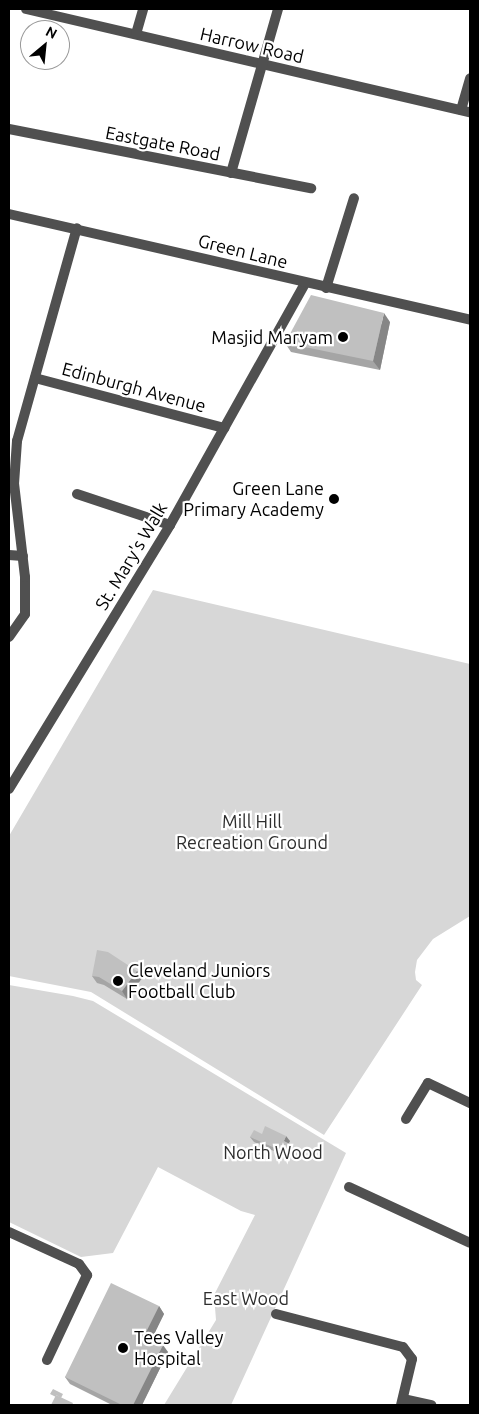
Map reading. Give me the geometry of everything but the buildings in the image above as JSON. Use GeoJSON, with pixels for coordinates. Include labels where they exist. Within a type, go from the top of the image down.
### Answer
{"type":"FeatureCollection","features":[{"type":"Feature","properties":{"kind":"street","name":"Harrow Road"},"geometry":{"type":"LineString","coordinates":[[26,9],[466,111]]}},
{"type":"Feature","properties":{"kind":"street"},"geometry":{"type":"LineString","coordinates":[[136,34],[142,9]]}},
{"type":"Feature","properties":{"kind":"street"},"geometry":{"type":"LineString","coordinates":[[232,173],[278,9]]}},
{"type":"Feature","properties":{"kind":"street"},"geometry":{"type":"LineString","coordinates":[[466,111],[470,78]]}},
{"type":"Feature","properties":{"kind":"street","name":"Eastgate Road"},"geometry":{"type":"LineString","coordinates":[[9,129],[311,188]]}},
{"type":"Feature","properties":{"kind":"street"},"geometry":{"type":"LineString","coordinates":[[326,288],[354,198]]}},
{"type":"Feature","properties":{"kind":"street","name":"Green Lane"},"geometry":{"type":"LineString","coordinates":[[9,214],[77,228],[326,288],[470,320]]}},
{"type":"Feature","properties":{"kind":"street"},"geometry":{"type":"LineString","coordinates":[[9,636],[25,614],[23,556],[14,484],[17,441],[77,228]]}},
{"type":"Feature","properties":{"kind":"street","name":"St. Mary's Walk"},"geometry":{"type":"LineString","coordinates":[[9,789],[12,773],[170,525],[305,283]]}},
{"type":"Feature","properties":{"kind":"street","name":"Edinburgh Avenue"},"geometry":{"type":"LineString","coordinates":[[35,378],[224,428]]}},
{"type":"Feature","properties":{"kind":"street"},"geometry":{"type":"LineString","coordinates":[[76,494],[170,525]]}},
{"type":"Feature","properties":{"kind":"street"},"geometry":{"type":"LineString","coordinates":[[9,555],[23,556]]}},
{"type":"Feature","properties":{"kind":"street"},"geometry":{"type":"LineString","coordinates":[[406,1119],[428,1083],[470,1102]]}},
{"type":"Feature","properties":{"kind":"street"},"geometry":{"type":"LineString","coordinates":[[349,1187],[470,1243]]}},
{"type":"Feature","properties":{"kind":"street"},"geometry":{"type":"LineString","coordinates":[[9,1232],[79,1264],[87,1275],[47,1360]]}},
{"type":"Feature","properties":{"kind":"street"},"geometry":{"type":"LineString","coordinates":[[276,1314],[403,1347],[412,1359],[402,1402],[431,1405]]}},
{"type":"Feature","properties":{"kind":"green space","name":"Mill Hill Recreation Ground"},"geometry":{"type":"Polygon","coordinates":[[[153,590],[470,664],[470,916],[433,939],[417,960],[416,980],[422,985],[324,1135],[91,992],[9,976],[9,836],[153,590]]]}},
{"type":"Feature","properties":{"kind":"green space"},"geometry":{"type":"Polygon","coordinates":[[[9,985],[93,1001],[346,1153],[231,1405],[164,1405],[216,1320],[214,1295],[255,1215],[241,1211],[158,1167],[113,1253],[81,1257],[9,1222],[9,985]]]}},
{"type":"Feature","properties":{"kind":"place","name":"Masjid Maryam"},"geometry":{"type":"Point","coordinates":[343,337]}},
{"type":"Feature","properties":{"kind":"place","name":"Green Lane Primary Academy"},"geometry":{"type":"Point","coordinates":[334,499]}},
{"type":"Feature","properties":{"kind":"place","name":"Cleveland Juniors Football Club"},"geometry":{"type":"Point","coordinates":[118,981]}},
{"type":"Feature","properties":{"kind":"place","name":"Tees Valley Hospital"},"geometry":{"type":"Point","coordinates":[123,1348]}},
{"type":"Feature","properties":{"kind":"park label","name":"North Wood"},"geometry":{"type":"Point","coordinates":[273,1152]}},
{"type":"Feature","properties":{"kind":"park label","name":"East Wood"},"geometry":{"type":"Point","coordinates":[246,1298]}}]}
